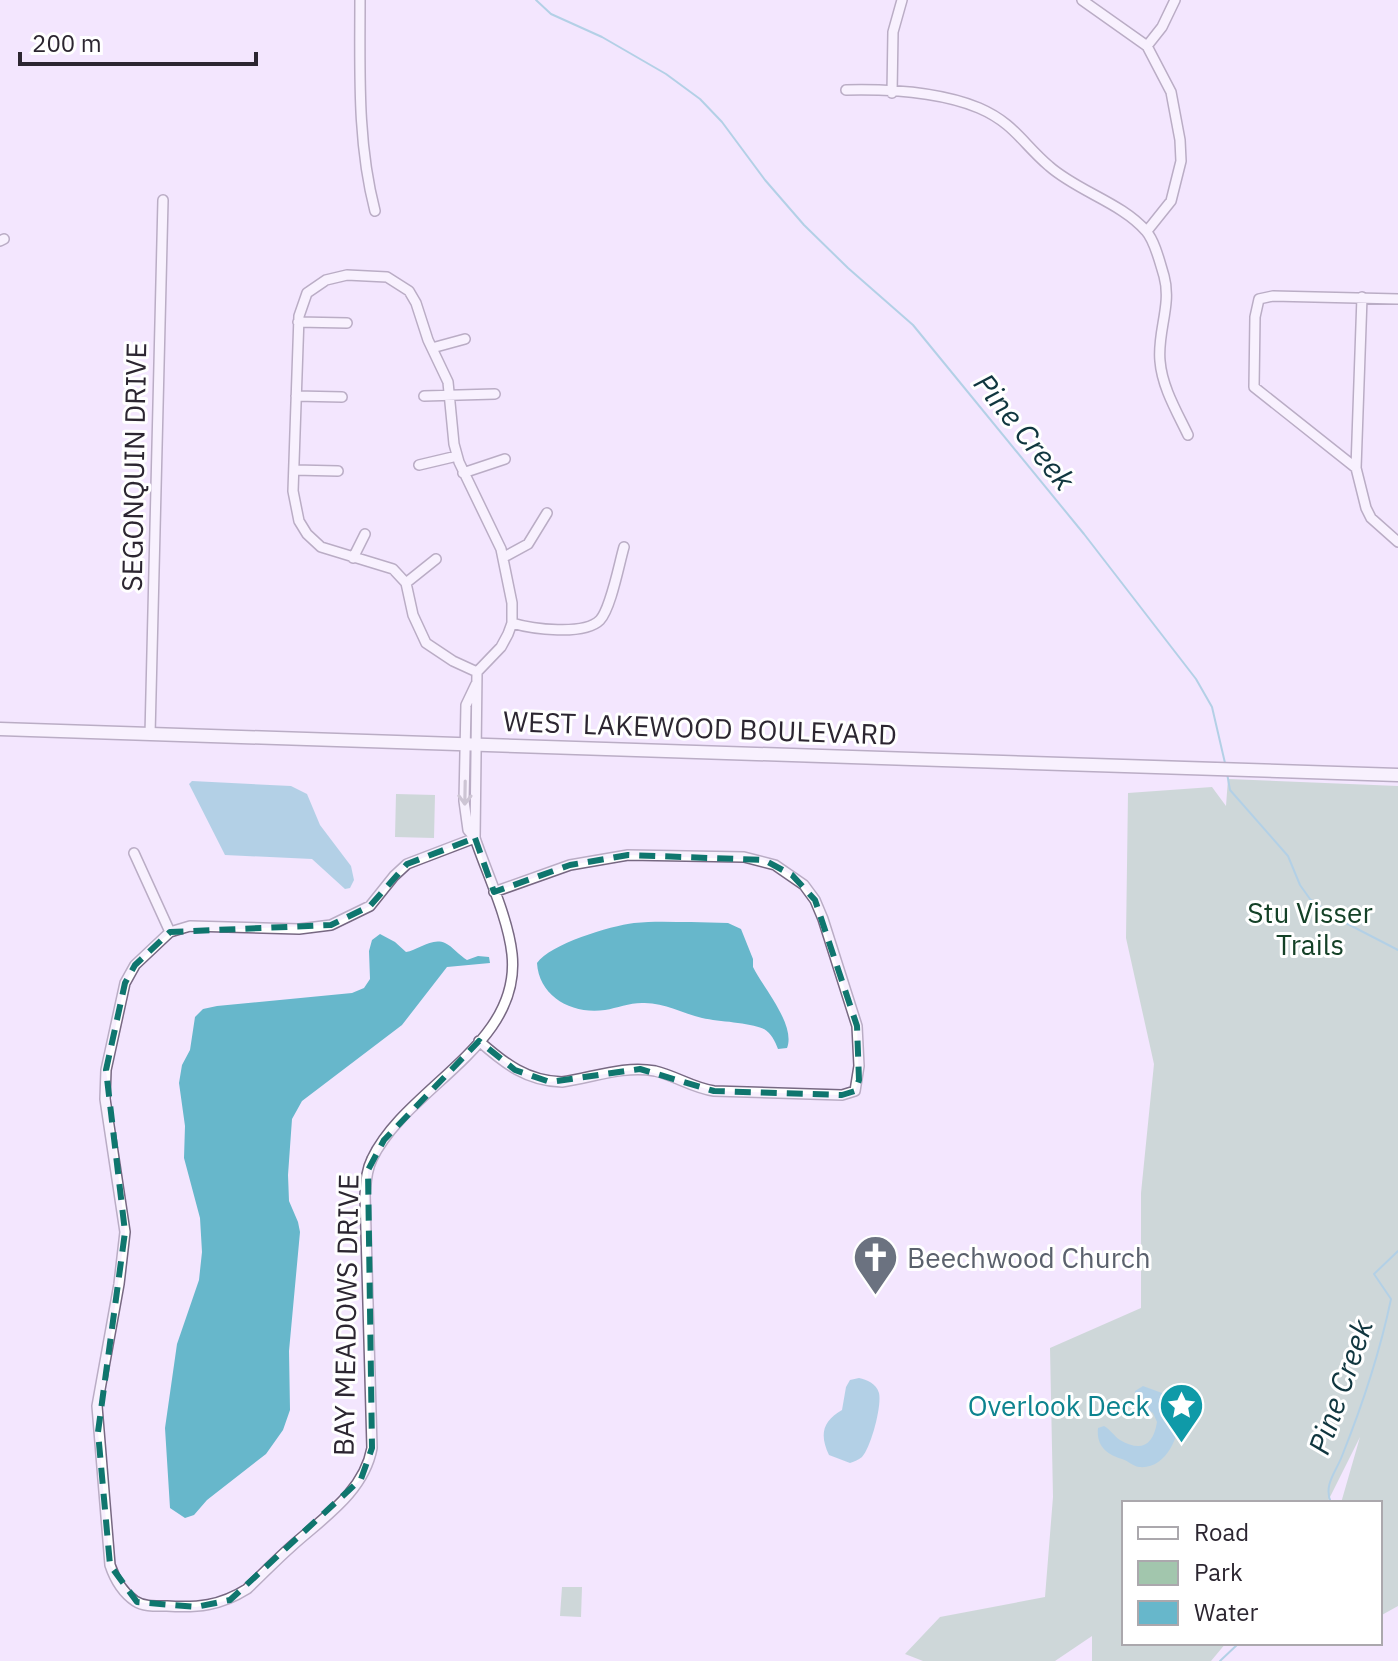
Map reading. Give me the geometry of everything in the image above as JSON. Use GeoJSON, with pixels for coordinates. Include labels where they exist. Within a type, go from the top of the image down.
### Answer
{"type":"FeatureCollection","features":[{"type":"Feature","properties":{"kind":"street"},"geometry":{"type":"LineString","coordinates":[[360,0],[360,121],[364,167],[375,211]]}},
{"type":"Feature","properties":{"kind":"street"},"geometry":{"type":"LineString","coordinates":[[892,93],[893,32],[902,0]]}},
{"type":"Feature","properties":{"kind":"street"},"geometry":{"type":"LineString","coordinates":[[1082,0],[1147,46],[1171,92],[1181,161],[1171,201],[1147,231]]}},
{"type":"Feature","properties":{"kind":"street"},"geometry":{"type":"LineString","coordinates":[[1147,46],[1162,27],[1175,0]]}},
{"type":"Feature","properties":{"kind":"street"},"geometry":{"type":"LineString","coordinates":[[846,90],[947,99],[978,107],[1022,136],[1049,166],[1117,208],[1147,231],[1165,280],[1166,314],[1159,362],[1170,400],[1188,435]]}},
{"type":"Feature","properties":{"kind":"street","name":"SEGONQUIN DRIVE"},"geometry":{"type":"LineString","coordinates":[[150,735],[163,200]]}},
{"type":"Feature","properties":{"kind":"street"},"geometry":{"type":"LineString","coordinates":[[358,274],[387,277],[409,291],[416,303],[448,382],[457,456],[504,557],[512,603],[512,623],[501,647],[477,672],[426,643],[413,615],[406,583],[393,569],[321,547],[303,528],[294,504],[298,322],[303,298],[318,283],[335,277],[358,274]]}},
{"type":"Feature","properties":{"kind":"street"},"geometry":{"type":"LineString","coordinates":[[1356,468],[1254,387],[1255,317],[1259,299],[1273,296],[1398,299]]}},
{"type":"Feature","properties":{"kind":"street"},"geometry":{"type":"LineString","coordinates":[[1362,297],[1356,468],[1371,518],[1398,542]]}},
{"type":"Feature","properties":{"kind":"street"},"geometry":{"type":"LineString","coordinates":[[298,322],[347,323]]}},
{"type":"Feature","properties":{"kind":"street"},"geometry":{"type":"LineString","coordinates":[[432,348],[465,339]]}},
{"type":"Feature","properties":{"kind":"street"},"geometry":{"type":"LineString","coordinates":[[424,396],[495,394]]}},
{"type":"Feature","properties":{"kind":"street"},"geometry":{"type":"LineString","coordinates":[[296,396],[342,397]]}},
{"type":"Feature","properties":{"kind":"street"},"geometry":{"type":"LineString","coordinates":[[419,465],[457,456]]}},
{"type":"Feature","properties":{"kind":"street"},"geometry":{"type":"LineString","coordinates":[[463,473],[505,459]]}},
{"type":"Feature","properties":{"kind":"street"},"geometry":{"type":"LineString","coordinates":[[294,470],[338,471]]}},
{"type":"Feature","properties":{"kind":"street"},"geometry":{"type":"LineString","coordinates":[[504,557],[528,544],[547,513]]}},
{"type":"Feature","properties":{"kind":"street"},"geometry":{"type":"LineString","coordinates":[[353,558],[365,534]]}},
{"type":"Feature","properties":{"kind":"street"},"geometry":{"type":"LineString","coordinates":[[512,623],[546,630],[595,624],[604,614],[624,547]]}},
{"type":"Feature","properties":{"kind":"street"},"geometry":{"type":"LineString","coordinates":[[406,583],[436,559]]}},
{"type":"Feature","properties":{"kind":"street","name":"BAY MEADOWS DRIVE"},"geometry":{"type":"LineString","coordinates":[[170,932],[135,965],[125,983],[106,1070],[105,1099],[125,1232],[97,1406],[98,1432],[110,1565],[120,1587],[137,1602],[147,1605],[196,1607],[230,1600],[247,1589],[340,1504],[361,1479],[370,1462],[365,1195],[368,1170],[384,1140],[497,1020],[505,1004],[513,966],[510,942],[475,838],[471,745],[479,694],[477,672]]}},
{"type":"Feature","properties":{"kind":"street","name":"WEST LAKEWOOD BOULEVARD"},"geometry":{"type":"LineString","coordinates":[[0,729],[1398,775]]}},
{"type":"Feature","properties":{"kind":"street"},"geometry":{"type":"LineString","coordinates":[[134,853],[170,932],[190,926],[299,929],[331,925],[370,906],[407,864],[475,838]]}},
{"type":"Feature","properties":{"kind":"street"},"geometry":{"type":"LineString","coordinates":[[479,1041],[515,1070],[550,1082],[640,1069],[714,1091],[842,1095],[855,1091],[859,1080],[857,1026],[826,928],[810,892],[792,875],[775,865],[744,857],[628,855],[570,865],[494,892]]}},
{"type":"Feature","properties":{"kind":"highlighted area"},"geometry":{"type":"Polygon","coordinates":[[[475,838],[494,892],[570,865],[628,855],[764,860],[792,875],[815,900],[857,1026],[859,1080],[855,1091],[842,1095],[714,1091],[640,1069],[550,1082],[515,1070],[479,1041],[384,1140],[368,1170],[372,1448],[361,1479],[230,1600],[196,1607],[137,1602],[110,1565],[98,1432],[125,1232],[106,1070],[125,983],[135,965],[170,932],[331,925],[370,906],[407,864],[475,838]]]}},
{"type":"Feature","properties":{"kind":"green space","name":"Stu Visser Trails"},"geometry":{"type":"Polygon","coordinates":[[[1228,779],[1398,786],[1398,1606],[1382,1615],[1382,1501],[1342,1501],[1360,1437],[1328,1501],[1122,1501],[1122,1645],[1224,1645],[1211,1661],[1092,1661],[1092,1636],[1055,1661],[923,1661],[905,1654],[940,1617],[1045,1597],[1053,1497],[1050,1348],[1141,1308],[1141,1193],[1154,1064],[1126,938],[1128,793],[1212,787],[1226,806],[1228,779]]]}},
{"type":"Feature","properties":{"kind":"green space"},"geometry":{"type":"Polygon","coordinates":[[[396,794],[435,795],[434,838],[395,837],[396,794]]]}},
{"type":"Feature","properties":{"kind":"green space"},"geometry":{"type":"Polygon","coordinates":[[[562,1587],[582,1587],[581,1617],[560,1616],[562,1587]]]}},
{"type":"Feature","properties":{"kind":"water"},"geometry":{"type":"Polygon","coordinates":[[[192,781],[291,786],[307,794],[320,825],[351,866],[354,880],[350,888],[345,889],[312,859],[225,855],[189,784],[192,781]]]}},
{"type":"Feature","properties":{"kind":"water"},"geometry":{"type":"Polygon","coordinates":[[[655,922],[728,923],[741,929],[753,959],[753,967],[778,1007],[787,1029],[787,1048],[778,1049],[764,1029],[702,1018],[657,1004],[637,1003],[605,1010],[581,1010],[551,994],[539,975],[537,963],[554,949],[611,928],[655,922]]]}},
{"type":"Feature","properties":{"kind":"water"},"geometry":{"type":"Polygon","coordinates":[[[380,934],[406,952],[440,942],[448,944],[467,960],[478,956],[489,957],[490,963],[447,967],[402,1025],[302,1101],[292,1119],[289,1201],[300,1232],[289,1351],[290,1410],[283,1430],[266,1454],[207,1500],[194,1515],[185,1518],[170,1508],[165,1428],[177,1344],[199,1280],[202,1252],[200,1218],[184,1158],[185,1126],[179,1083],[182,1065],[190,1050],[195,1017],[203,1009],[217,1006],[352,993],[364,988],[370,979],[369,951],[372,940],[380,934]]]}},
{"type":"Feature","properties":{"kind":"water"},"geometry":{"type":"Polygon","coordinates":[[[859,1378],[876,1387],[879,1407],[865,1452],[850,1463],[829,1455],[824,1434],[827,1424],[842,1410],[850,1380],[859,1378]]]}},
{"type":"Feature","properties":{"kind":"water"},"geometry":{"type":"Polygon","coordinates":[[[1143,1386],[1162,1393],[1179,1406],[1180,1415],[1176,1436],[1166,1455],[1149,1466],[1139,1467],[1104,1449],[1098,1428],[1104,1426],[1120,1440],[1134,1446],[1149,1441],[1157,1422],[1153,1413],[1135,1402],[1135,1391],[1143,1386]]]}},
{"type":"Feature","properties":{"kind":"waterway","name":"Pine Creek"},"geometry":{"type":"LineString","coordinates":[[536,0],[551,14],[602,37],[666,74],[700,99],[804,225],[913,325],[1084,534],[1196,679],[1212,707],[1225,763]]}},
{"type":"Feature","properties":{"kind":"waterway","name":"Pine Creek"},"geometry":{"type":"LineString","coordinates":[[1227,773],[1230,790],[1288,856],[1300,885],[1310,899],[1340,920],[1398,950]]}},
{"type":"Feature","properties":{"kind":"waterway","name":"Pine Creek"},"geometry":{"type":"LineString","coordinates":[[1330,1501],[1329,1484],[1363,1398],[1391,1299],[1374,1274],[1398,1251]]}},
{"type":"Feature","properties":{"kind":"waterway","name":"Pine Creek"},"geometry":{"type":"LineString","coordinates":[[1220,1661],[1237,1645]]}},
{"type":"Feature","properties":{"kind":"place","name":"Beechwood Church"},"geometry":{"type":"Point","coordinates":[876,1297]}},
{"type":"Feature","properties":{"kind":"place","name":"Overlook Deck"},"geometry":{"type":"Point","coordinates":[1181,1445]}}]}
